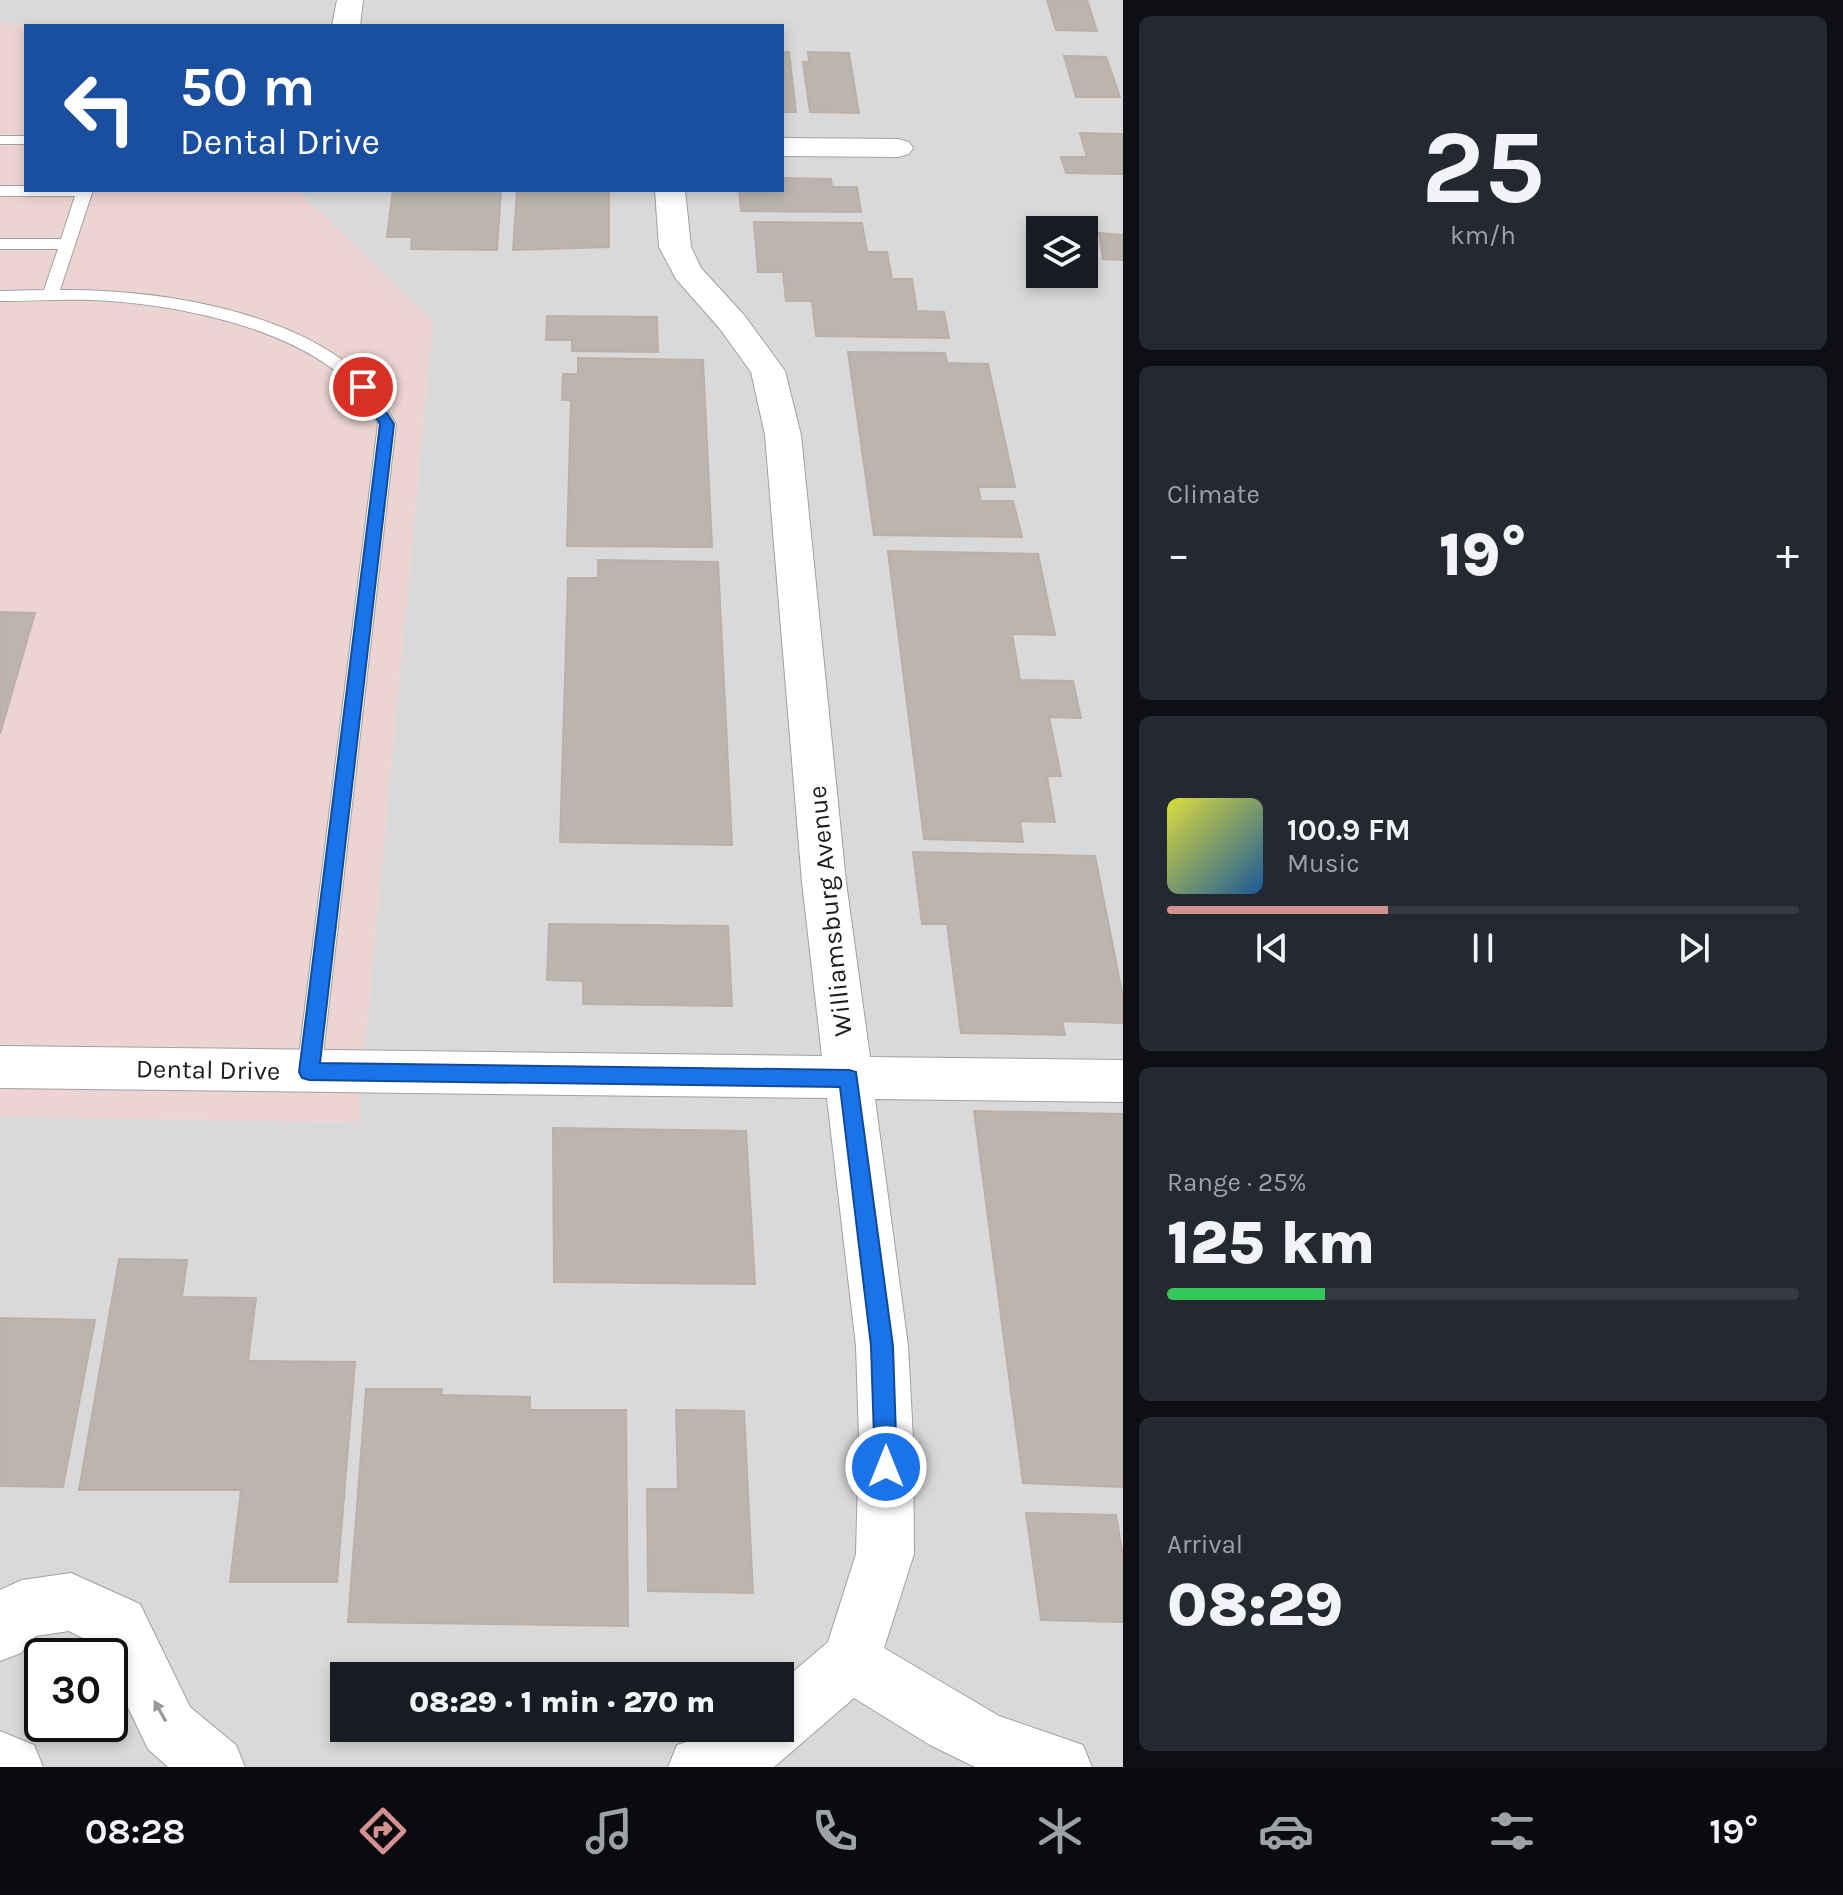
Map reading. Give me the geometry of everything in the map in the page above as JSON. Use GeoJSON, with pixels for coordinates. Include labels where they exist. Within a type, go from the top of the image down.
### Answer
{"type":"FeatureCollection","features":[{"type":"Feature","properties":{"kind":"street"},"geometry":{"type":"LineString","coordinates":[[346,24],[350,0]]}},
{"type":"Feature","properties":{"kind":"street"},"geometry":{"type":"LineString","coordinates":[[784,147],[898,148]]}},
{"type":"Feature","properties":{"kind":"street","name":"Williamsburg Avenue"},"geometry":{"type":"LineString","coordinates":[[670,192],[675,247],[687,272],[732,322],[768,371],[783,435],[824,882],[882,1346],[886,1438],[885,1554],[851,1661]]}},
{"type":"Feature","properties":{"kind":"street","name":"Dental Drive"},"geometry":{"type":"LineString","coordinates":[[0,1067],[1123,1081]]}},
{"type":"Feature","properties":{"kind":"street"},"geometry":{"type":"LineString","coordinates":[[0,1632],[22,1609],[71,1602],[119,1625],[141,1676],[169,1728],[214,1767]]}},
{"type":"Feature","properties":{"kind":"street"},"geometry":{"type":"LineString","coordinates":[[794,1710],[851,1661],[938,1718],[1026,1759],[1061,1767]]}},
{"type":"Feature","properties":{"kind":"street"},"geometry":{"type":"LineString","coordinates":[[699,1767],[736,1760],[757,1742]]}},
{"type":"Feature","properties":{"kind":"street"},"geometry":{"type":"LineString","coordinates":[[0,1762],[12,1767]]}},
{"type":"Feature","properties":{"kind":"lane"},"geometry":{"type":"LineString","coordinates":[[0,140],[24,140]]}},
{"type":"Feature","properties":{"kind":"lane"},"geometry":{"type":"LineString","coordinates":[[0,191],[24,191]]}},
{"type":"Feature","properties":{"kind":"lane"},"geometry":{"type":"LineString","coordinates":[[50,296],[84,192]]}},
{"type":"Feature","properties":{"kind":"lane"},"geometry":{"type":"LineString","coordinates":[[0,244],[67,244]]}},
{"type":"Feature","properties":{"kind":"lane"},"geometry":{"type":"LineString","coordinates":[[0,296],[121,296],[194,307],[276,332],[329,359],[363,387],[387,424],[309,1072]]}},
{"type":"Feature","properties":{"kind":"shaded area"},"geometry":{"type":"Polygon","coordinates":[[[0,0],[1123,0],[1123,1767],[0,1767],[0,1117],[358,1122],[433,322],[299,192],[784,192],[784,24],[0,24],[0,0]]]}},
{"type":"Feature","properties":{"kind":"shaded area"},"geometry":{"type":"Polygon","coordinates":[[[0,23],[42,24],[24,24],[24,192],[299,192],[433,322],[358,1122],[0,1117],[0,23]]]}},
{"type":"Feature","properties":{"kind":"building"},"geometry":{"type":"Polygon","coordinates":[[[1047,0],[1087,0],[1097,31],[1056,30],[1047,0]]]}},
{"type":"Feature","properties":{"kind":"building"},"geometry":{"type":"Polygon","coordinates":[[[784,52],[789,52],[796,112],[784,112],[784,52]]]}},
{"type":"Feature","properties":{"kind":"building"},"geometry":{"type":"Polygon","coordinates":[[[808,52],[849,53],[859,113],[810,112],[803,62],[809,62],[808,52]]]}},
{"type":"Feature","properties":{"kind":"building"},"geometry":{"type":"Polygon","coordinates":[[[1064,56],[1106,57],[1120,97],[1076,97],[1064,56]]]}},
{"type":"Feature","properties":{"kind":"building"},"geometry":{"type":"Polygon","coordinates":[[[1080,133],[1123,134],[1123,174],[1066,173],[1061,157],[1087,157],[1080,133]]]}},
{"type":"Feature","properties":{"kind":"building"},"geometry":{"type":"Polygon","coordinates":[[[784,178],[831,179],[832,187],[857,187],[861,212],[741,211],[739,192],[784,192],[784,178]]]}},
{"type":"Feature","properties":{"kind":"building"},"geometry":{"type":"Polygon","coordinates":[[[393,192],[501,192],[497,250],[411,249],[412,237],[387,237],[393,192]]]}},
{"type":"Feature","properties":{"kind":"building"},"geometry":{"type":"Polygon","coordinates":[[[517,192],[609,192],[609,247],[513,250],[517,192]]]}},
{"type":"Feature","properties":{"kind":"building"},"geometry":{"type":"Polygon","coordinates":[[[754,222],[862,223],[867,252],[887,252],[892,279],[912,279],[917,311],[944,312],[949,338],[816,336],[812,301],[786,301],[783,272],[758,272],[754,222]]]}},
{"type":"Feature","properties":{"kind":"building"},"geometry":{"type":"Polygon","coordinates":[[[1099,233],[1123,235],[1123,260],[1103,259],[1099,233]]]}},
{"type":"Feature","properties":{"kind":"building"},"geometry":{"type":"Polygon","coordinates":[[[547,316],[657,317],[658,352],[572,351],[572,340],[546,340],[547,316]]]}},
{"type":"Feature","properties":{"kind":"building"},"geometry":{"type":"Polygon","coordinates":[[[848,352],[945,353],[947,363],[988,364],[1015,487],[978,487],[981,501],[1013,501],[1022,537],[874,535],[848,352]]]}},
{"type":"Feature","properties":{"kind":"building"},"geometry":{"type":"Polygon","coordinates":[[[578,358],[703,360],[712,547],[567,546],[571,400],[562,400],[563,374],[578,374],[578,358]]]}},
{"type":"Feature","properties":{"kind":"building"},"geometry":{"type":"Polygon","coordinates":[[[888,551],[1038,554],[1055,635],[1012,634],[1020,680],[1073,681],[1081,718],[1049,717],[1061,776],[1047,776],[1055,822],[1020,821],[1023,842],[924,839],[888,551]]]}},
{"type":"Feature","properties":{"kind":"building"},"geometry":{"type":"Polygon","coordinates":[[[598,560],[718,562],[732,845],[560,842],[568,578],[598,578],[598,560]]]}},
{"type":"Feature","properties":{"kind":"building"},"geometry":{"type":"Polygon","coordinates":[[[0,612],[35,613],[0,734],[0,612]]]}},
{"type":"Feature","properties":{"kind":"building"},"geometry":{"type":"Polygon","coordinates":[[[913,852],[1095,856],[1123,997],[1123,1023],[1062,1021],[1065,1035],[961,1033],[947,924],[922,924],[913,852]]]}},
{"type":"Feature","properties":{"kind":"building"},"geometry":{"type":"Polygon","coordinates":[[[549,924],[728,926],[732,1006],[583,1004],[583,981],[547,980],[549,924]]]}},
{"type":"Feature","properties":{"kind":"building"},"geometry":{"type":"Polygon","coordinates":[[[974,1111],[1123,1114],[1123,1487],[1023,1483],[974,1111]]]}},
{"type":"Feature","properties":{"kind":"building"},"geometry":{"type":"Polygon","coordinates":[[[553,1128],[746,1131],[755,1284],[554,1282],[553,1128]]]}},
{"type":"Feature","properties":{"kind":"building"},"geometry":{"type":"Polygon","coordinates":[[[119,1259],[187,1260],[182,1297],[256,1298],[248,1361],[355,1362],[337,1582],[230,1582],[241,1490],[79,1490],[119,1259]]]}},
{"type":"Feature","properties":{"kind":"building"},"geometry":{"type":"Polygon","coordinates":[[[0,1318],[95,1320],[63,1487],[0,1486],[0,1318]]]}},
{"type":"Feature","properties":{"kind":"building"},"geometry":{"type":"Polygon","coordinates":[[[366,1389],[442,1389],[441,1395],[530,1397],[530,1410],[626,1410],[628,1626],[348,1622],[366,1389]]]}},
{"type":"Feature","properties":{"kind":"building"},"geometry":{"type":"Polygon","coordinates":[[[676,1410],[744,1411],[753,1593],[648,1591],[647,1489],[678,1489],[676,1410]]]}},
{"type":"Feature","properties":{"kind":"building"},"geometry":{"type":"Polygon","coordinates":[[[1026,1513],[1116,1515],[1123,1556],[1123,1622],[1041,1620],[1026,1513]]]}},
{"type":"Feature","properties":{"kind":"route"},"geometry":{"type":"LineString","coordinates":[[363,387],[387,424],[309,1072],[849,1079],[882,1346],[886,1467]]}}]}
